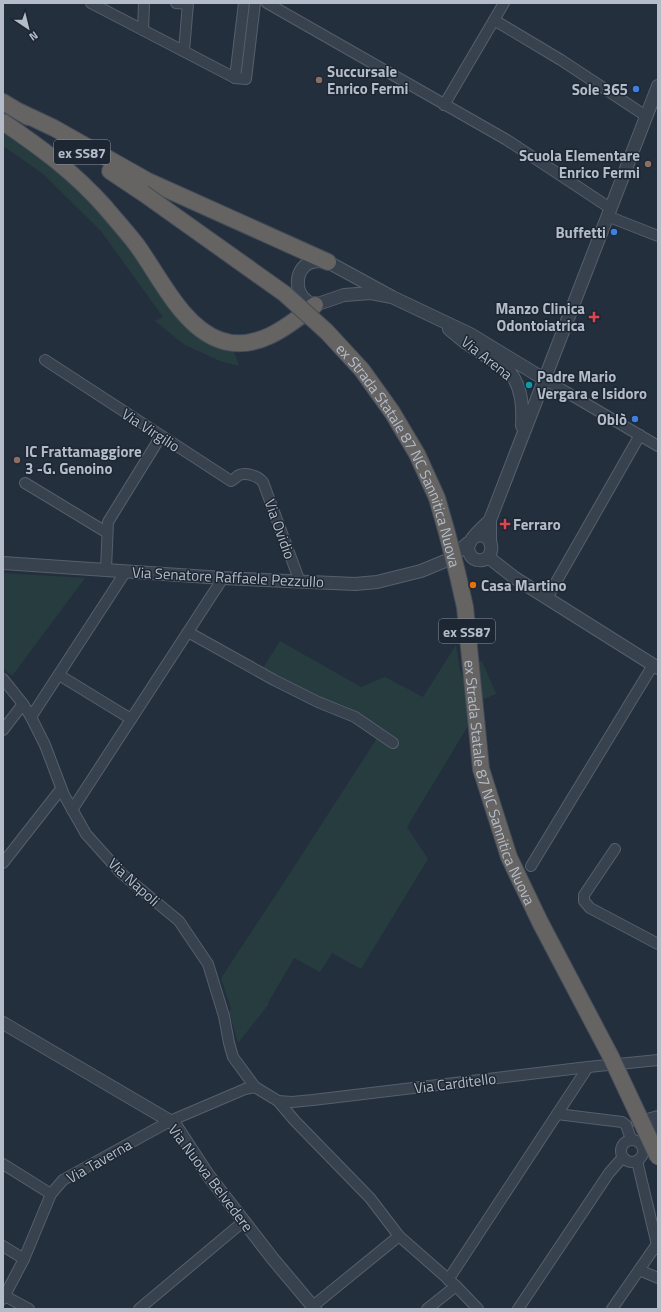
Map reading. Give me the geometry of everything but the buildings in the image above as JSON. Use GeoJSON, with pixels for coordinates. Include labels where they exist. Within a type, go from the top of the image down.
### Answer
{"type":"FeatureCollection","features":[{"type":"Feature","properties":{"kind":"highway","name":"ex Strada Statale 87 NC Sannitica Nuova"},"geometry":{"type":"LineString","coordinates":[[3,102],[144,193],[285,294],[328,332],[362,370],[392,412],[417,454],[436,498],[447,533],[464,607],[481,769],[509,857],[540,922],[611,1057],[658,1157]]}},
{"type":"Feature","properties":{"kind":"highway"},"geometry":{"type":"LineString","coordinates":[[20,112],[54,128],[148,181],[328,262]]}},
{"type":"Feature","properties":{"kind":"highway"},"geometry":{"type":"LineString","coordinates":[[3,122],[66,168],[105,207],[136,244],[188,319],[205,333],[221,341],[237,343],[261,339],[280,331],[315,305]]}},
{"type":"Feature","properties":{"kind":"street"},"geometry":{"type":"LineString","coordinates":[[143,30],[144,3]]}},
{"type":"Feature","properties":{"kind":"street"},"geometry":{"type":"LineString","coordinates":[[176,3],[188,4],[184,51]]}},
{"type":"Feature","properties":{"kind":"street"},"geometry":{"type":"LineString","coordinates":[[235,78],[244,3]]}},
{"type":"Feature","properties":{"kind":"street"},"geometry":{"type":"LineString","coordinates":[[94,4],[235,78],[246,79],[256,3]]}},
{"type":"Feature","properties":{"kind":"street"},"geometry":{"type":"LineString","coordinates":[[267,3],[507,140],[609,212],[658,236]]}},
{"type":"Feature","properties":{"kind":"street"},"geometry":{"type":"LineString","coordinates":[[444,105],[504,3]]}},
{"type":"Feature","properties":{"kind":"street"},"geometry":{"type":"LineString","coordinates":[[494,20],[566,64],[646,116]]}},
{"type":"Feature","properties":{"kind":"street"},"geometry":{"type":"LineString","coordinates":[[490,542],[484,537],[479,536],[471,540],[468,552],[474,559],[480,560],[488,557],[492,549],[490,542],[490,520],[658,86]]}},
{"type":"Feature","properties":{"kind":"street"},"geometry":{"type":"LineString","coordinates":[[317,260],[328,262],[392,297],[371,293],[344,295],[315,305],[306,300],[299,292],[297,282],[300,272],[307,264],[317,260]]}},
{"type":"Feature","properties":{"kind":"street","name":"Via Arena"},"geometry":{"type":"LineString","coordinates":[[392,297],[470,334],[544,379]]}},
{"type":"Feature","properties":{"kind":"street","name":"Via Arena"},"geometry":{"type":"LineString","coordinates":[[431,315],[466,342],[510,372],[515,379],[520,392],[522,412],[521,438]]}},
{"type":"Feature","properties":{"kind":"street","name":"Via Virgilio"},"geometry":{"type":"LineString","coordinates":[[45,360],[230,481],[239,475],[253,475],[259,478]]}},
{"type":"Feature","properties":{"kind":"street"},"geometry":{"type":"LineString","coordinates":[[544,379],[658,446]]}},
{"type":"Feature","properties":{"kind":"street"},"geometry":{"type":"LineString","coordinates":[[547,598],[640,435]]}},
{"type":"Feature","properties":{"kind":"street"},"geometry":{"type":"LineString","coordinates":[[106,569],[106,532],[108,522],[161,436]]}},
{"type":"Feature","properties":{"kind":"street","name":"Via Ovidio"},"geometry":{"type":"LineString","coordinates":[[259,478],[263,482],[300,582]]}},
{"type":"Feature","properties":{"kind":"street"},"geometry":{"type":"LineString","coordinates":[[25,483],[106,532]]}},
{"type":"Feature","properties":{"kind":"street","name":"Via Senatore Raffaele Pezzullo"},"geometry":{"type":"LineString","coordinates":[[3,564],[106,569],[223,578],[355,584],[377,582],[421,571],[450,559],[490,520]]}},
{"type":"Feature","properties":{"kind":"street"},"geometry":{"type":"LineString","coordinates":[[488,557],[515,578],[656,666],[531,866]]}},
{"type":"Feature","properties":{"kind":"street","name":"Via Senatore Raffaele Pezzullo"},"geometry":{"type":"LineString","coordinates":[[450,559],[474,559]]}},
{"type":"Feature","properties":{"kind":"street"},"geometry":{"type":"LineString","coordinates":[[31,717],[126,571]]}},
{"type":"Feature","properties":{"kind":"street"},"geometry":{"type":"LineString","coordinates":[[72,810],[223,578]]}},
{"type":"Feature","properties":{"kind":"street"},"geometry":{"type":"LineString","coordinates":[[188,632],[274,680],[318,702],[355,717],[394,743]]}},
{"type":"Feature","properties":{"kind":"street"},"geometry":{"type":"LineString","coordinates":[[59,675],[131,719]]}},
{"type":"Feature","properties":{"kind":"street","name":"Via Napoli"},"geometry":{"type":"LineString","coordinates":[[3,679],[23,704],[31,717],[45,745],[61,789],[86,834],[121,873],[179,921],[208,964],[224,1016],[233,1057],[255,1087]]}},
{"type":"Feature","properties":{"kind":"street"},"geometry":{"type":"LineString","coordinates":[[3,730],[23,704]]}},
{"type":"Feature","properties":{"kind":"street"},"geometry":{"type":"LineString","coordinates":[[3,863],[61,789]]}},
{"type":"Feature","properties":{"kind":"street"},"geometry":{"type":"LineString","coordinates":[[615,849],[584,895],[584,901],[590,908],[658,943]]}},
{"type":"Feature","properties":{"kind":"street","name":"Via Nuova Belvedere"},"geometry":{"type":"LineString","coordinates":[[3,1023],[170,1121],[176,1126],[208,1175],[314,1307]]}},
{"type":"Feature","properties":{"kind":"street","name":"Via Carditello"},"geometry":{"type":"LineString","coordinates":[[278,1101],[292,1102],[313,1100],[658,1060]]}},
{"type":"Feature","properties":{"kind":"street"},"geometry":{"type":"LineString","coordinates":[[427,1309],[452,1283],[588,1067]]}},
{"type":"Feature","properties":{"kind":"street"},"geometry":{"type":"LineString","coordinates":[[255,1087],[278,1101],[295,1121],[370,1198],[399,1236],[452,1283],[478,1309]]}},
{"type":"Feature","properties":{"kind":"street","name":"Via Taverna"},"geometry":{"type":"LineString","coordinates":[[4,1297],[24,1259],[51,1194],[63,1180],[170,1121],[245,1089],[255,1087]]}},
{"type":"Feature","properties":{"kind":"street"},"geometry":{"type":"LineString","coordinates":[[557,1114],[602,1120],[616,1120],[622,1122],[626,1125],[631,1139]]}},
{"type":"Feature","properties":{"kind":"street"},"geometry":{"type":"LineString","coordinates":[[626,1125],[658,1116]]}},
{"type":"Feature","properties":{"kind":"street"},"geometry":{"type":"LineString","coordinates":[[643,1147],[637,1140],[631,1139],[624,1142],[621,1153],[629,1162],[637,1161],[643,1156],[643,1147],[658,1124]]}},
{"type":"Feature","properties":{"kind":"street"},"geometry":{"type":"LineString","coordinates":[[518,1309],[608,1173],[623,1157]]}},
{"type":"Feature","properties":{"kind":"street"},"geometry":{"type":"LineString","coordinates":[[612,1309],[657,1247],[637,1161]]}},
{"type":"Feature","properties":{"kind":"street"},"geometry":{"type":"LineString","coordinates":[[3,1164],[51,1194]]}},
{"type":"Feature","properties":{"kind":"street"},"geometry":{"type":"LineString","coordinates":[[139,1309],[244,1221]]}},
{"type":"Feature","properties":{"kind":"street"},"geometry":{"type":"LineString","coordinates":[[314,1307],[399,1236]]}},
{"type":"Feature","properties":{"kind":"street"},"geometry":{"type":"LineString","coordinates":[[3,1246],[24,1259]]}},
{"type":"Feature","properties":{"kind":"street"},"geometry":{"type":"LineString","coordinates":[[639,1270],[658,1278]]}},
{"type":"Feature","properties":{"kind":"street"},"geometry":{"type":"LineString","coordinates":[[4,1297],[29,1309]]}},
{"type":"Feature","properties":{"kind":"green space"},"geometry":{"type":"Polygon","coordinates":[[[3,130],[53,163],[128,242],[175,311],[233,349],[239,366],[220,361],[185,345],[155,321],[163,317],[101,231],[42,173],[3,146],[3,130]]]}},
{"type":"Feature","properties":{"kind":"green space"},"geometry":{"type":"Polygon","coordinates":[[[3,573],[85,578],[12,676],[3,668],[3,573]]]}},
{"type":"Feature","properties":{"kind":"green space"},"geometry":{"type":"Polygon","coordinates":[[[280,641],[361,687],[385,677],[423,697],[456,645],[460,670],[467,687],[468,726],[407,827],[428,859],[361,969],[332,953],[320,972],[294,958],[268,1003],[269,1004],[238,1043],[229,1012],[231,1009],[221,978],[383,729],[263,668],[280,641]]]}},
{"type":"Feature","properties":{"kind":"green space"},"geometry":{"type":"Polygon","coordinates":[[[482,661],[496,694],[477,702],[462,670],[482,661]]]}},
{"type":"Feature","properties":{"kind":"place","name":"Succursale Enrico Fermi"},"geometry":{"type":"Point","coordinates":[319,80]}},
{"type":"Feature","properties":{"kind":"place","name":"Sole 365"},"geometry":{"type":"Point","coordinates":[636,89]}},
{"type":"Feature","properties":{"kind":"place","name":"Scuola Elementare Enrico Fermi"},"geometry":{"type":"Point","coordinates":[648,164]}},
{"type":"Feature","properties":{"kind":"place","name":"Buffetti"},"geometry":{"type":"Point","coordinates":[614,232]}},
{"type":"Feature","properties":{"kind":"place","name":"Manzo Clinica Odontoiatrica"},"geometry":{"type":"Point","coordinates":[594,317]}},
{"type":"Feature","properties":{"kind":"place","name":"Padre Mario Vergara e Isidoro"},"geometry":{"type":"Point","coordinates":[529,385]}},
{"type":"Feature","properties":{"kind":"place","name":"Oblò"},"geometry":{"type":"Point","coordinates":[635,419]}},
{"type":"Feature","properties":{"kind":"place","name":"IC Frattamaggiore 3 -G. Genoino"},"geometry":{"type":"Point","coordinates":[17,460]}},
{"type":"Feature","properties":{"kind":"place","name":"Ferraro"},"geometry":{"type":"Point","coordinates":[505,524]}},
{"type":"Feature","properties":{"kind":"place","name":"Casa Martino"},"geometry":{"type":"Point","coordinates":[473,585]}}]}
